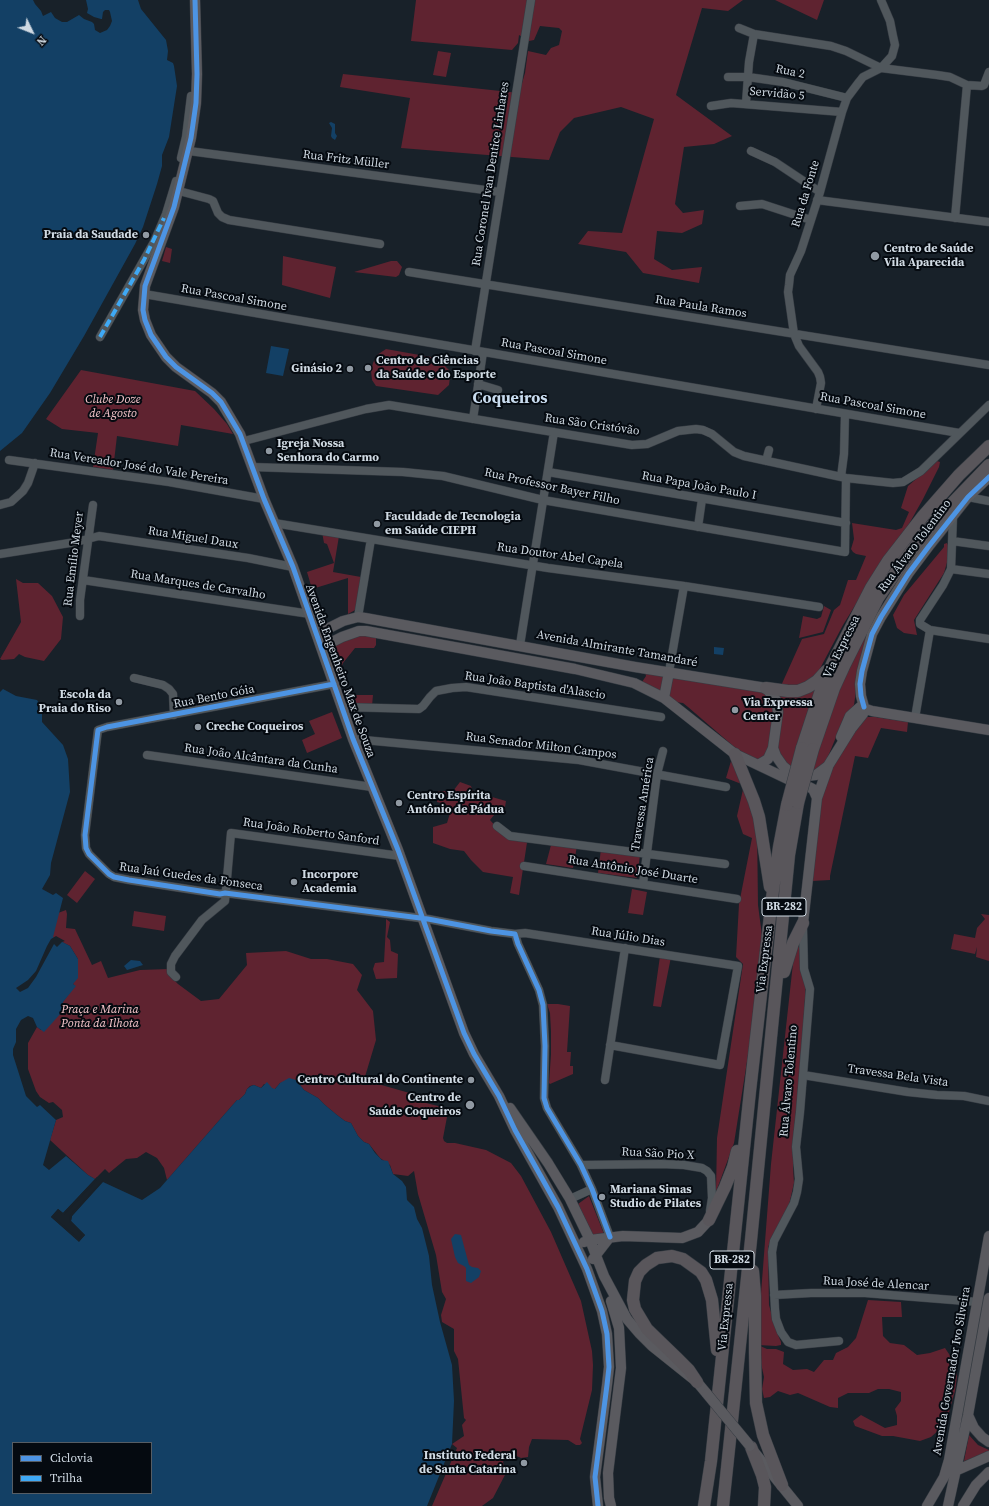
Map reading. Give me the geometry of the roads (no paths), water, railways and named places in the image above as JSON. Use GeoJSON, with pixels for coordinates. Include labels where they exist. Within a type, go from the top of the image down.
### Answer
{"type":"FeatureCollection","features":[{"type":"Feature","properties":{"kind":"highway","name":"Via Expressa"},"geometry":{"type":"LineString","coordinates":[[704,1506],[711,1461],[750,1091],[779,847],[793,804],[807,748],[814,710],[832,664],[871,588],[888,561],[923,516],[959,475],[989,446]]}},
{"type":"Feature","properties":{"kind":"highway","name":"Via Expressa"},"geometry":{"type":"LineString","coordinates":[[807,748],[878,598],[905,559],[936,519],[989,465]]}},
{"type":"Feature","properties":{"kind":"highway"},"geometry":{"type":"LineString","coordinates":[[766,688],[798,691],[817,681],[832,664]]}},
{"type":"Feature","properties":{"kind":"highway"},"geometry":{"type":"LineString","coordinates":[[735,754],[759,817],[772,898]]}},
{"type":"Feature","properties":{"kind":"highway","name":"Via Expressa"},"geometry":{"type":"LineString","coordinates":[[723,1506],[775,1010],[793,804]]}},
{"type":"Feature","properties":{"kind":"highway"},"geometry":{"type":"LineString","coordinates":[[775,1010],[787,959],[803,923]]}},
{"type":"Feature","properties":{"kind":"highway"},"geometry":{"type":"LineString","coordinates":[[709,1220],[733,1167],[750,1091]]}},
{"type":"Feature","properties":{"kind":"highway"},"geometry":{"type":"LineString","coordinates":[[751,1240],[755,1296],[756,1403],[763,1435],[782,1485]]}},
{"type":"Feature","properties":{"kind":"highway"},"geometry":{"type":"LineString","coordinates":[[697,1382],[681,1362],[647,1329],[635,1308],[633,1300],[635,1281],[639,1272],[646,1265],[657,1258],[672,1256],[683,1259],[692,1264],[701,1272],[710,1290],[714,1310],[717,1347],[714,1429]]}},
{"type":"Feature","properties":{"kind":"highway"},"geometry":{"type":"LineString","coordinates":[[750,1447],[762,1475],[765,1487],[764,1506]]}},
{"type":"Feature","properties":{"kind":"main road","name":"Avenida Engenheiro Max de Souza"},"geometry":{"type":"LineString","coordinates":[[196,0],[196,103],[189,152],[171,216],[149,275],[144,294],[143,310],[145,320],[151,335],[166,357],[212,393],[221,402],[236,425],[244,441],[264,499],[293,567],[353,739],[400,856],[464,1033],[555,1202],[587,1269],[602,1311],[607,1334],[609,1367],[608,1385],[595,1477],[598,1506]]}},
{"type":"Feature","properties":{"kind":"main road","name":"Rua Álvaro Tolentino"},"geometry":{"type":"LineString","coordinates":[[866,711],[861,696],[860,684],[865,655],[872,634],[908,574],[968,497],[989,477]]}},
{"type":"Feature","properties":{"kind":"main road"},"geometry":{"type":"LineString","coordinates":[[358,617],[359,631]]}},
{"type":"Feature","properties":{"kind":"main road","name":"Avenida Almirante Tamandaré"},"geometry":{"type":"LineString","coordinates":[[317,634],[343,621],[358,617],[520,645],[635,667],[766,688]]}},
{"type":"Feature","properties":{"kind":"main road"},"geometry":{"type":"LineString","coordinates":[[322,647],[342,637],[359,631],[373,632],[575,669],[634,683],[664,698],[735,754],[798,784],[813,789],[817,798]]}},
{"type":"Feature","properties":{"kind":"main road"},"geometry":{"type":"LineString","coordinates":[[634,683],[638,680],[640,675],[639,670],[635,667]]}},
{"type":"Feature","properties":{"kind":"main road"},"geometry":{"type":"LineString","coordinates":[[664,698],[669,672]]}},
{"type":"Feature","properties":{"kind":"main road"},"geometry":{"type":"LineString","coordinates":[[758,765],[768,759],[773,748],[778,712],[776,700],[766,688]]}},
{"type":"Feature","properties":{"kind":"main road"},"geometry":{"type":"LineString","coordinates":[[773,748],[780,762],[790,771],[811,776],[819,774],[828,766],[836,752],[846,723],[857,708],[866,711],[989,730]]}},
{"type":"Feature","properties":{"kind":"main road","name":"Rua Álvaro Tolentino"},"geometry":{"type":"LineString","coordinates":[[803,923],[817,798],[828,766]]}},
{"type":"Feature","properties":{"kind":"main road","name":"Avenida Engenheiro Max de Souza"},"geometry":{"type":"LineString","coordinates":[[499,1096],[524,1127],[570,1199],[597,1255],[604,1276],[618,1304],[633,1326],[658,1351],[697,1382],[798,1506]]}},
{"type":"Feature","properties":{"kind":"main road"},"geometry":{"type":"LineString","coordinates":[[577,1246],[590,1240],[610,1237],[638,1236],[682,1238],[698,1232],[709,1220]]}},
{"type":"Feature","properties":{"kind":"main road","name":"Avenida Governador Ivo Silveira"},"geometry":{"type":"LineString","coordinates":[[948,1506],[951,1476],[949,1460],[989,1236]]}},
{"type":"Feature","properties":{"kind":"main road"},"geometry":{"type":"LineString","coordinates":[[587,1269],[610,1237]]}},
{"type":"Feature","properties":{"kind":"main road"},"geometry":{"type":"LineString","coordinates":[[604,1276],[616,1313],[621,1348],[621,1368],[608,1473],[609,1498],[611,1506]]}},
{"type":"Feature","properties":{"kind":"main road","name":"Avenida Governador Ivo Silveira"},"geometry":{"type":"LineString","coordinates":[[941,1506],[968,1415],[989,1298]]}},
{"type":"Feature","properties":{"kind":"main road"},"geometry":{"type":"LineString","coordinates":[[968,1415],[974,1428],[989,1442]]}},
{"type":"Feature","properties":{"kind":"main road"},"geometry":{"type":"LineString","coordinates":[[951,1476],[989,1456]]}},
{"type":"Feature","properties":{"kind":"main road"},"geometry":{"type":"LineString","coordinates":[[963,1506],[976,1485],[989,1472]]}},
{"type":"Feature","properties":{"kind":"main road","name":"Avenida Governador Ivo Silveira"},"geometry":{"type":"LineString","coordinates":[[927,1506],[951,1476]]}},
{"type":"Feature","properties":{"kind":"street","name":"Rua Coronel Ivan Dentice Linhares"},"geometry":{"type":"LineString","coordinates":[[473,419],[478,384],[479,352],[486,285],[531,0]]}},
{"type":"Feature","properties":{"kind":"street","name":"Rua da Fonte"},"geometry":{"type":"LineString","coordinates":[[816,409],[820,377],[794,334],[788,292],[789,284],[792,271],[801,251],[820,192],[847,98],[863,77],[881,68],[892,56],[895,45],[890,21],[881,0]]}},
{"type":"Feature","properties":{"kind":"street"},"geometry":{"type":"LineString","coordinates":[[739,28],[754,34],[831,46],[846,51],[881,68],[950,77],[967,85],[984,85],[989,72]]}},
{"type":"Feature","properties":{"kind":"street"},"geometry":{"type":"LineString","coordinates":[[746,103],[750,50],[754,34]]}},
{"type":"Feature","properties":{"kind":"street"},"geometry":{"type":"LineString","coordinates":[[100,337],[115,311],[121,310],[125,294],[144,260],[166,214],[177,177],[186,137],[193,74],[191,42]]}},
{"type":"Feature","properties":{"kind":"street","name":"Rua 2"},"geometry":{"type":"LineString","coordinates":[[728,77],[748,76],[783,82],[847,98]]}},
{"type":"Feature","properties":{"kind":"street"},"geometry":{"type":"LineString","coordinates":[[955,218],[967,85]]}},
{"type":"Feature","properties":{"kind":"street","name":"Servidão 5"},"geometry":{"type":"LineString","coordinates":[[711,106],[727,103],[746,103],[842,112]]}},
{"type":"Feature","properties":{"kind":"street"},"geometry":{"type":"LineString","coordinates":[[751,151],[775,162],[820,192]]}},
{"type":"Feature","properties":{"kind":"street","name":"Rua Fritz Müller"},"geometry":{"type":"LineString","coordinates":[[189,152],[500,192]]}},
{"type":"Feature","properties":{"kind":"street"},"geometry":{"type":"LineString","coordinates":[[178,191],[209,198],[213,201],[218,213],[222,217],[229,220],[380,244]]}},
{"type":"Feature","properties":{"kind":"street"},"geometry":{"type":"LineString","coordinates":[[817,200],[989,222]]}},
{"type":"Feature","properties":{"kind":"street"},"geometry":{"type":"LineString","coordinates":[[740,206],[762,204],[811,220]]}},
{"type":"Feature","properties":{"kind":"street","name":"Rua Paula Ramos"},"geometry":{"type":"LineString","coordinates":[[409,272],[989,365]]}},
{"type":"Feature","properties":{"kind":"street","name":"Rua Pascoal Simone"},"geometry":{"type":"LineString","coordinates":[[144,294],[959,433]]}},
{"type":"Feature","properties":{"kind":"street"},"geometry":{"type":"LineString","coordinates":[[478,384],[498,390]]}},
{"type":"Feature","properties":{"kind":"street","name":"Rua São Cristóvão"},"geometry":{"type":"LineString","coordinates":[[244,441],[380,406],[398,406],[639,446],[678,431],[696,429],[704,430],[712,434],[734,452],[744,456],[844,478],[884,483],[903,482],[922,471],[989,405]]}},
{"type":"Feature","properties":{"kind":"street"},"geometry":{"type":"LineString","coordinates":[[845,414],[844,478],[846,523]]}},
{"type":"Feature","properties":{"kind":"street"},"geometry":{"type":"LineString","coordinates":[[520,645],[554,432]]}},
{"type":"Feature","properties":{"kind":"street"},"geometry":{"type":"LineString","coordinates":[[766,461],[769,450]]}},
{"type":"Feature","properties":{"kind":"street","name":"Rua Vereador José do Vale Pereira"},"geometry":{"type":"LineString","coordinates":[[10,460],[169,482],[264,499]]}},
{"type":"Feature","properties":{"kind":"street"},"geometry":{"type":"LineString","coordinates":[[0,505],[11,502],[23,491],[28,483],[35,463]]}},
{"type":"Feature","properties":{"kind":"street","name":"Rua Professor Bayer Filho"},"geometry":{"type":"LineString","coordinates":[[252,467],[422,473],[456,479],[543,500],[845,552],[846,523]]}},
{"type":"Feature","properties":{"kind":"street","name":"Rua Papa João Paulo I"},"geometry":{"type":"LineString","coordinates":[[548,472],[846,523]]}},
{"type":"Feature","properties":{"kind":"street"},"geometry":{"type":"LineString","coordinates":[[968,497],[989,501]]}},
{"type":"Feature","properties":{"kind":"street"},"geometry":{"type":"LineString","coordinates":[[698,527],[702,499]]}},
{"type":"Feature","properties":{"kind":"street","name":"Rua Emílio Meyer"},"geometry":{"type":"LineString","coordinates":[[80,616],[83,580],[93,505]]}},
{"type":"Feature","properties":{"kind":"street"},"geometry":{"type":"LineString","coordinates":[[953,517],[951,569],[948,578],[920,620],[920,624],[930,630],[989,638]]}},
{"type":"Feature","properties":{"kind":"street","name":"Rua Doutor Abel Capela"},"geometry":{"type":"LineString","coordinates":[[274,523],[532,565],[819,606]]}},
{"type":"Feature","properties":{"kind":"street","name":"Rua Miguel Daux"},"geometry":{"type":"LineString","coordinates":[[0,554],[76,542],[99,536],[248,558],[293,567]]}},
{"type":"Feature","properties":{"kind":"street"},"geometry":{"type":"LineString","coordinates":[[358,617],[371,538]]}},
{"type":"Feature","properties":{"kind":"street"},"geometry":{"type":"LineString","coordinates":[[952,541],[989,546]]}},
{"type":"Feature","properties":{"kind":"street"},"geometry":{"type":"LineString","coordinates":[[951,569],[989,574]]}},
{"type":"Feature","properties":{"kind":"street","name":"Rua Marques de Carvalho"},"geometry":{"type":"LineString","coordinates":[[83,580],[310,614]]}},
{"type":"Feature","properties":{"kind":"street"},"geometry":{"type":"LineString","coordinates":[[669,672],[684,586]]}},
{"type":"Feature","properties":{"kind":"street"},"geometry":{"type":"LineString","coordinates":[[915,718],[930,630]]}},
{"type":"Feature","properties":{"kind":"street"},"geometry":{"type":"LineString","coordinates":[[134,678],[163,685],[170,689],[173,694],[174,714]]}},
{"type":"Feature","properties":{"kind":"street","name":"Rua Bento Góia"},"geometry":{"type":"LineString","coordinates":[[98,730],[107,727],[334,684]]}},
{"type":"Feature","properties":{"kind":"street","name":"Rua João Baptista d'Alascio"},"geometry":{"type":"LineString","coordinates":[[342,707],[419,709],[436,691],[466,687],[661,717]]}},
{"type":"Feature","properties":{"kind":"street","name":"Rua Jaú Guedes da Fonseca"},"geometry":{"type":"LineString","coordinates":[[98,730],[84,835],[86,848],[89,854],[103,870],[114,877],[220,894],[225,893],[423,919],[515,934]]}},
{"type":"Feature","properties":{"kind":"street","name":"Rua Senador Milton Campos"},"geometry":{"type":"LineString","coordinates":[[353,739],[579,760],[726,787]]}},
{"type":"Feature","properties":{"kind":"street","name":"Travessa América"},"geometry":{"type":"LineString","coordinates":[[643,884],[658,774],[663,750]]}},
{"type":"Feature","properties":{"kind":"street","name":"Rua João Alcântara da Cunha"},"geometry":{"type":"LineString","coordinates":[[147,755],[372,787]]}},
{"type":"Feature","properties":{"kind":"street"},"geometry":{"type":"LineString","coordinates":[[497,826],[510,836],[725,864]]}},
{"type":"Feature","properties":{"kind":"street","name":"Rua João Roberto Sanford"},"geometry":{"type":"LineString","coordinates":[[225,893],[232,833],[400,856]]}},
{"type":"Feature","properties":{"kind":"street","name":"Rua Antônio José Duarte"},"geometry":{"type":"LineString","coordinates":[[524,866],[737,899]]}},
{"type":"Feature","properties":{"kind":"street"},"geometry":{"type":"LineString","coordinates":[[176,977],[171,972],[171,964],[174,956],[202,920],[224,902],[225,893]]}},
{"type":"Feature","properties":{"kind":"street","name":"Rua Álvaro Tolentino"},"geometry":{"type":"LineString","coordinates":[[803,923],[803,960],[810,989],[796,1147],[798,1179],[797,1192],[794,1203],[774,1241],[772,1252],[774,1296],[776,1318],[781,1332],[788,1342],[796,1345],[839,1341]]}},
{"type":"Feature","properties":{"kind":"street","name":"Rua Júlio Dias"},"geometry":{"type":"LineString","coordinates":[[515,934],[525,933],[738,966],[720,1065],[610,1045]]}},
{"type":"Feature","properties":{"kind":"street"},"geometry":{"type":"LineString","coordinates":[[515,934],[539,990],[544,1006],[546,1046],[544,1098],[547,1108],[581,1165],[592,1189],[610,1237]]}},
{"type":"Feature","properties":{"kind":"street"},"geometry":{"type":"LineString","coordinates":[[605,1080],[625,948]]}},
{"type":"Feature","properties":{"kind":"street","name":"Travessa Bela Vista"},"geometry":{"type":"LineString","coordinates":[[803,1075],[908,1092],[964,1096],[989,1101]]}},
{"type":"Feature","properties":{"kind":"street","name":"Rua São Pio X"},"geometry":{"type":"LineString","coordinates":[[581,1165],[684,1164],[702,1168],[711,1176],[712,1198],[709,1220]]}},
{"type":"Feature","properties":{"kind":"street"},"geometry":{"type":"LineString","coordinates":[[570,1199],[592,1189]]}},
{"type":"Feature","properties":{"kind":"street","name":"Rua José de Alencar"},"geometry":{"type":"LineString","coordinates":[[774,1296],[812,1292],[865,1293],[978,1302]]}},
{"type":"Feature","properties":{"kind":"water"},"geometry":{"type":"Polygon","coordinates":[[[0,0],[33,0],[43,16],[51,12],[55,18],[62,22],[67,22],[79,15],[92,22],[95,30],[100,33],[107,30],[110,26],[112,21],[110,12],[109,10],[105,10],[103,12],[102,19],[94,17],[87,13],[88,9],[86,0],[138,0],[141,9],[166,40],[168,51],[167,60],[173,63],[177,86],[169,137],[162,155],[162,166],[143,227],[135,244],[84,336],[50,393],[22,433],[0,451],[0,0]]]}},
{"type":"Feature","properties":{"kind":"water"},"geometry":{"type":"Polygon","coordinates":[[[331,122],[335,124],[335,133],[337,136],[335,140],[331,136],[332,128],[329,123],[331,122]]]}},
{"type":"Feature","properties":{"kind":"water"},"geometry":{"type":"Polygon","coordinates":[[[271,346],[289,349],[283,376],[266,373],[271,346]]]}},
{"type":"Feature","properties":{"kind":"water"},"geometry":{"type":"Polygon","coordinates":[[[714,647],[724,648],[723,655],[714,654],[714,647]]]}},
{"type":"Feature","properties":{"kind":"water"},"geometry":{"type":"Polygon","coordinates":[[[3,689],[16,696],[37,700],[42,708],[42,722],[63,745],[68,759],[70,792],[51,863],[50,875],[42,889],[53,895],[56,893],[63,898],[53,937],[70,946],[78,959],[78,978],[73,984],[76,986],[63,1002],[62,1012],[44,1032],[37,1027],[33,1018],[28,1016],[21,1020],[16,1029],[16,1042],[13,1049],[13,1055],[26,1096],[37,1107],[40,1105],[56,1120],[43,1165],[49,1170],[66,1156],[88,1175],[95,1179],[63,1213],[58,1209],[51,1217],[79,1241],[85,1235],[71,1221],[72,1216],[103,1182],[142,1200],[160,1188],[237,1100],[245,1094],[247,1089],[254,1085],[261,1088],[267,1082],[272,1088],[275,1089],[280,1083],[289,1078],[296,1080],[304,1090],[318,1098],[345,1121],[351,1123],[358,1136],[364,1142],[369,1144],[382,1160],[388,1161],[393,1174],[402,1181],[406,1187],[407,1200],[414,1207],[417,1219],[422,1228],[429,1256],[432,1285],[440,1322],[452,1365],[454,1401],[452,1444],[427,1506],[0,1506],[0,692],[3,689]]]}},
{"type":"Feature","properties":{"kind":"water"},"geometry":{"type":"Polygon","coordinates":[[[131,960],[140,961],[143,965],[127,970],[124,966],[131,960]]]}},
{"type":"Feature","properties":{"kind":"water"},"geometry":{"type":"Polygon","coordinates":[[[455,1234],[461,1235],[469,1265],[478,1268],[481,1271],[479,1277],[471,1283],[466,1281],[466,1268],[458,1263],[455,1257],[451,1239],[455,1234]]]}},
{"type":"Feature","properties":{"kind":"place","name":"Praia da Saudade"},"geometry":{"type":"Point","coordinates":[146,235]}},
{"type":"Feature","properties":{"kind":"place","name":"Centro de Saúde Vila Aparecida"},"geometry":{"type":"Point","coordinates":[875,256]}},
{"type":"Feature","properties":{"kind":"place","name":"Centro de Ciências da Saúde e do Esporte"},"geometry":{"type":"Point","coordinates":[368,368]}},
{"type":"Feature","properties":{"kind":"place","name":"Ginásio 2"},"geometry":{"type":"Point","coordinates":[350,369]}},
{"type":"Feature","properties":{"kind":"place","name":"Igreja Nossa Senhora do Carmo"},"geometry":{"type":"Point","coordinates":[269,451]}},
{"type":"Feature","properties":{"kind":"place","name":"Faculdade de Tecnologia em Saúde CIEPH"},"geometry":{"type":"Point","coordinates":[377,524]}},
{"type":"Feature","properties":{"kind":"place","name":"Escola da Praia do Riso"},"geometry":{"type":"Point","coordinates":[119,702]}},
{"type":"Feature","properties":{"kind":"place","name":"Via Expressa Center"},"geometry":{"type":"Point","coordinates":[735,710]}},
{"type":"Feature","properties":{"kind":"place","name":"Creche Coqueiros"},"geometry":{"type":"Point","coordinates":[198,727]}},
{"type":"Feature","properties":{"kind":"place","name":"Centro Espírita Antônio de Pádua"},"geometry":{"type":"Point","coordinates":[399,803]}},
{"type":"Feature","properties":{"kind":"place","name":"Incorpore Academia"},"geometry":{"type":"Point","coordinates":[294,882]}},
{"type":"Feature","properties":{"kind":"place","name":"Centro Cultural do Continente"},"geometry":{"type":"Point","coordinates":[471,1080]}},
{"type":"Feature","properties":{"kind":"place","name":"Centro de Saúde Coqueiros"},"geometry":{"type":"Point","coordinates":[470,1105]}},
{"type":"Feature","properties":{"kind":"place","name":"Mariana Simas Studio de Pilates"},"geometry":{"type":"Point","coordinates":[602,1197]}},
{"type":"Feature","properties":{"kind":"place","name":"Instituto Federal de Santa Catarina"},"geometry":{"type":"Point","coordinates":[524,1463]}},
{"type":"Feature","properties":{"kind":"district","name":"Coqueiros"},"geometry":{"type":"Point","coordinates":[510,399]}},
{"type":"Feature","properties":{"kind":"park label","name":"Clube Doze de Agosto"},"geometry":{"type":"Point","coordinates":[113,407]}},
{"type":"Feature","properties":{"kind":"park label","name":"Praça e Marina Ponta da Ilhota"},"geometry":{"type":"Point","coordinates":[100,1017]}}]}
